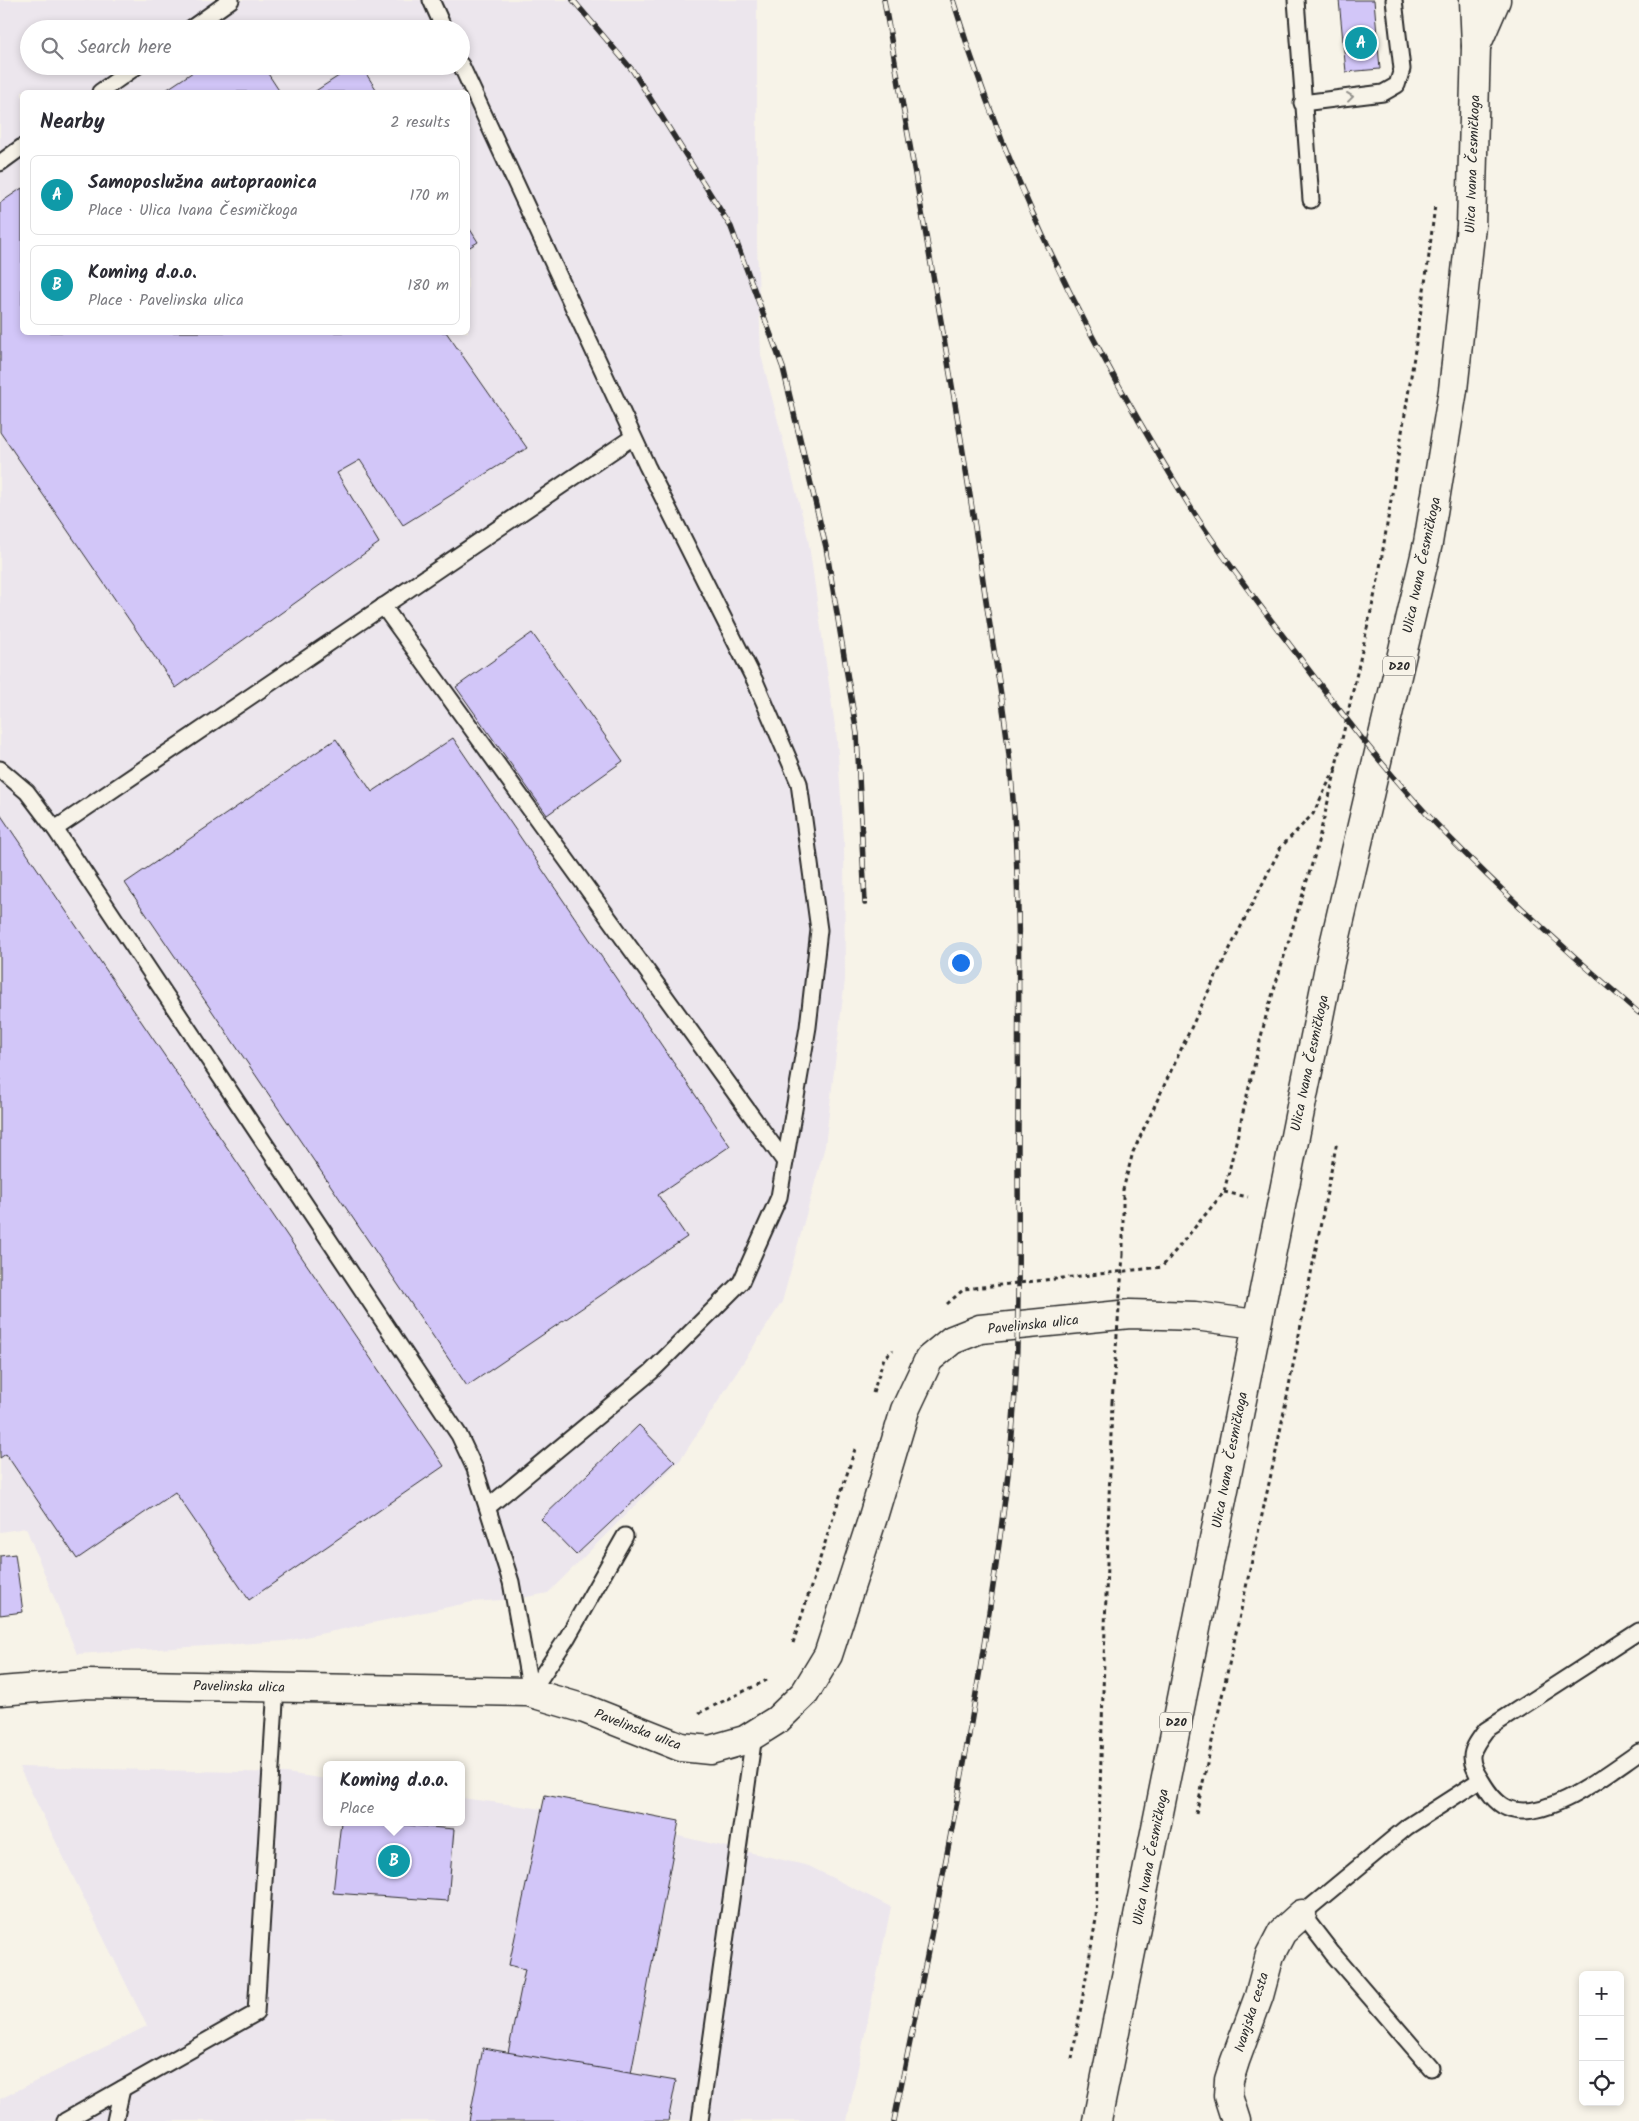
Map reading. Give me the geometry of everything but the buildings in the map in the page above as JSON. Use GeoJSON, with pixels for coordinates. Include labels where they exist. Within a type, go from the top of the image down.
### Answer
{"type":"FeatureCollection","features":[{"type":"Feature","properties":{"kind":"main road","name":"Ulica Ivana Česmičkoga"},"geometry":{"type":"LineString","coordinates":[[1097,2121],[1330,962],[1428,543],[1452,390],[1471,226],[1476,46],[1474,0]]}},
{"type":"Feature","properties":{"kind":"main road"},"geometry":{"type":"LineString","coordinates":[[1476,46],[1496,0]]}},
{"type":"Feature","properties":{"kind":"main road","name":"Pavelinska ulica"},"geometry":{"type":"LineString","coordinates":[[0,1691],[88,1684],[531,1692],[585,1709],[681,1746],[710,1750],[745,1740],[777,1720],[805,1693],[828,1655],[873,1517],[905,1410],[929,1359],[952,1340],[980,1329],[1130,1314],[1194,1316],[1256,1324]]}},
{"type":"Feature","properties":{"kind":"main road","name":"Ivanjska cesta"},"geometry":{"type":"LineString","coordinates":[[1236,2121],[1228,2096],[1229,2080],[1235,2061],[1259,1996],[1270,1955],[1282,1932],[1302,1914]]}},
{"type":"Feature","properties":{"kind":"lane"},"geometry":{"type":"LineString","coordinates":[[203,20],[231,0]]}},
{"type":"Feature","properties":{"kind":"lane"},"geometry":{"type":"LineString","coordinates":[[431,0],[440,20]]}},
{"type":"Feature","properties":{"kind":"lane"},"geometry":{"type":"LineString","coordinates":[[1296,0],[1302,103],[1311,200]]}},
{"type":"Feature","properties":{"kind":"lane"},"geometry":{"type":"LineString","coordinates":[[1302,103],[1383,93],[1397,85],[1402,69],[1394,0]]}},
{"type":"Feature","properties":{"kind":"lane"},"geometry":{"type":"LineString","coordinates":[[103,90],[124,75]]}},
{"type":"Feature","properties":{"kind":"lane"},"geometry":{"type":"LineString","coordinates":[[466,75],[633,437],[755,681],[799,783],[819,930],[808,1027],[779,1197],[741,1282],[652,1372],[488,1507]]}},
{"type":"Feature","properties":{"kind":"lane"},"geometry":{"type":"LineString","coordinates":[[0,163],[20,148]]}},
{"type":"Feature","properties":{"kind":"lane"},"geometry":{"type":"LineString","coordinates":[[55,829],[633,437]]}},
{"type":"Feature","properties":{"kind":"lane"},"geometry":{"type":"LineString","coordinates":[[383,606],[785,1162]]}},
{"type":"Feature","properties":{"kind":"lane"},"geometry":{"type":"LineString","coordinates":[[0,769],[27,792],[55,829],[458,1435],[476,1469],[516,1599],[531,1692]]}},
{"type":"Feature","properties":{"kind":"lane"},"geometry":{"type":"LineString","coordinates":[[531,1692],[567,1638],[625,1536]]}},
{"type":"Feature","properties":{"kind":"lane"},"geometry":{"type":"LineString","coordinates":[[1639,1631],[1486,1730],[1474,1746],[1470,1760],[1480,1780],[1497,1802],[1508,1808],[1524,1811],[1545,1809],[1564,1800],[1639,1752]]}},
{"type":"Feature","properties":{"kind":"lane"},"geometry":{"type":"LineString","coordinates":[[65,2121],[256,2013],[276,1686]]}},
{"type":"Feature","properties":{"kind":"lane"},"geometry":{"type":"LineString","coordinates":[[700,2121],[754,1734]]}},
{"type":"Feature","properties":{"kind":"lane"},"geometry":{"type":"LineString","coordinates":[[1431,2068],[1332,1953],[1302,1914],[1407,1828],[1480,1780]]}},
{"type":"Feature","properties":{"kind":"lane"},"geometry":{"type":"LineString","coordinates":[[115,2121],[122,2089]]}},
{"type":"Feature","properties":{"kind":"path"},"geometry":{"type":"LineString","coordinates":[[1224,1192],[1266,1016],[1315,854],[1378,580],[1416,346],[1435,204]]}},
{"type":"Feature","properties":{"kind":"path"},"geometry":{"type":"LineString","coordinates":[[1071,2063],[1096,1919],[1112,1402],[1123,1255],[1123,1190],[1134,1152],[1206,996],[1280,847],[1313,814],[1336,769]]}},
{"type":"Feature","properties":{"kind":"path"},"geometry":{"type":"LineString","coordinates":[[1194,1824],[1278,1446],[1337,1141]]}},
{"type":"Feature","properties":{"kind":"shaded area"},"geometry":{"type":"Polygon","coordinates":[[[0,0],[757,0],[757,244],[761,355],[808,538],[837,740],[844,841],[845,980],[825,1146],[782,1302],[681,1459],[548,1593],[516,1599],[472,1602],[286,1641],[77,1654],[26,1528],[0,1532],[0,0]]]}},
{"type":"Feature","properties":{"kind":"shaded area"},"geometry":{"type":"Polygon","coordinates":[[[19,1767],[286,1773],[323,1779],[323,1826],[465,1826],[465,1798],[587,1815],[809,1866],[891,1907],[847,2121],[0,2121],[0,2099],[147,2026],[19,1767]]]}},
{"type":"Feature","properties":{"kind":"railway"},"geometry":{"type":"LineString","coordinates":[[573,0],[633,71],[731,227],[783,368],[826,547],[857,734],[865,903]]}},
{"type":"Feature","properties":{"kind":"railway"},"geometry":{"type":"LineString","coordinates":[[884,0],[950,371],[1003,707],[1009,752],[1017,866],[1019,958],[1018,1308],[1015,1391],[1008,1474],[972,1718],[894,2121]]}},
{"type":"Feature","properties":{"kind":"railway"},"geometry":{"type":"LineString","coordinates":[[953,0],[990,110],[1011,163],[1058,268],[1110,370],[1200,522],[1331,699],[1404,789],[1466,855],[1514,901],[1563,947],[1639,1013]]}},
{"type":"Feature","properties":{"kind":"place","name":"Samoposlužna autopraonica"},"geometry":{"type":"Point","coordinates":[1361,43]}},
{"type":"Feature","properties":{"kind":"place","name":"Koming d.o.o."},"geometry":{"type":"Point","coordinates":[394,1861]}}]}
